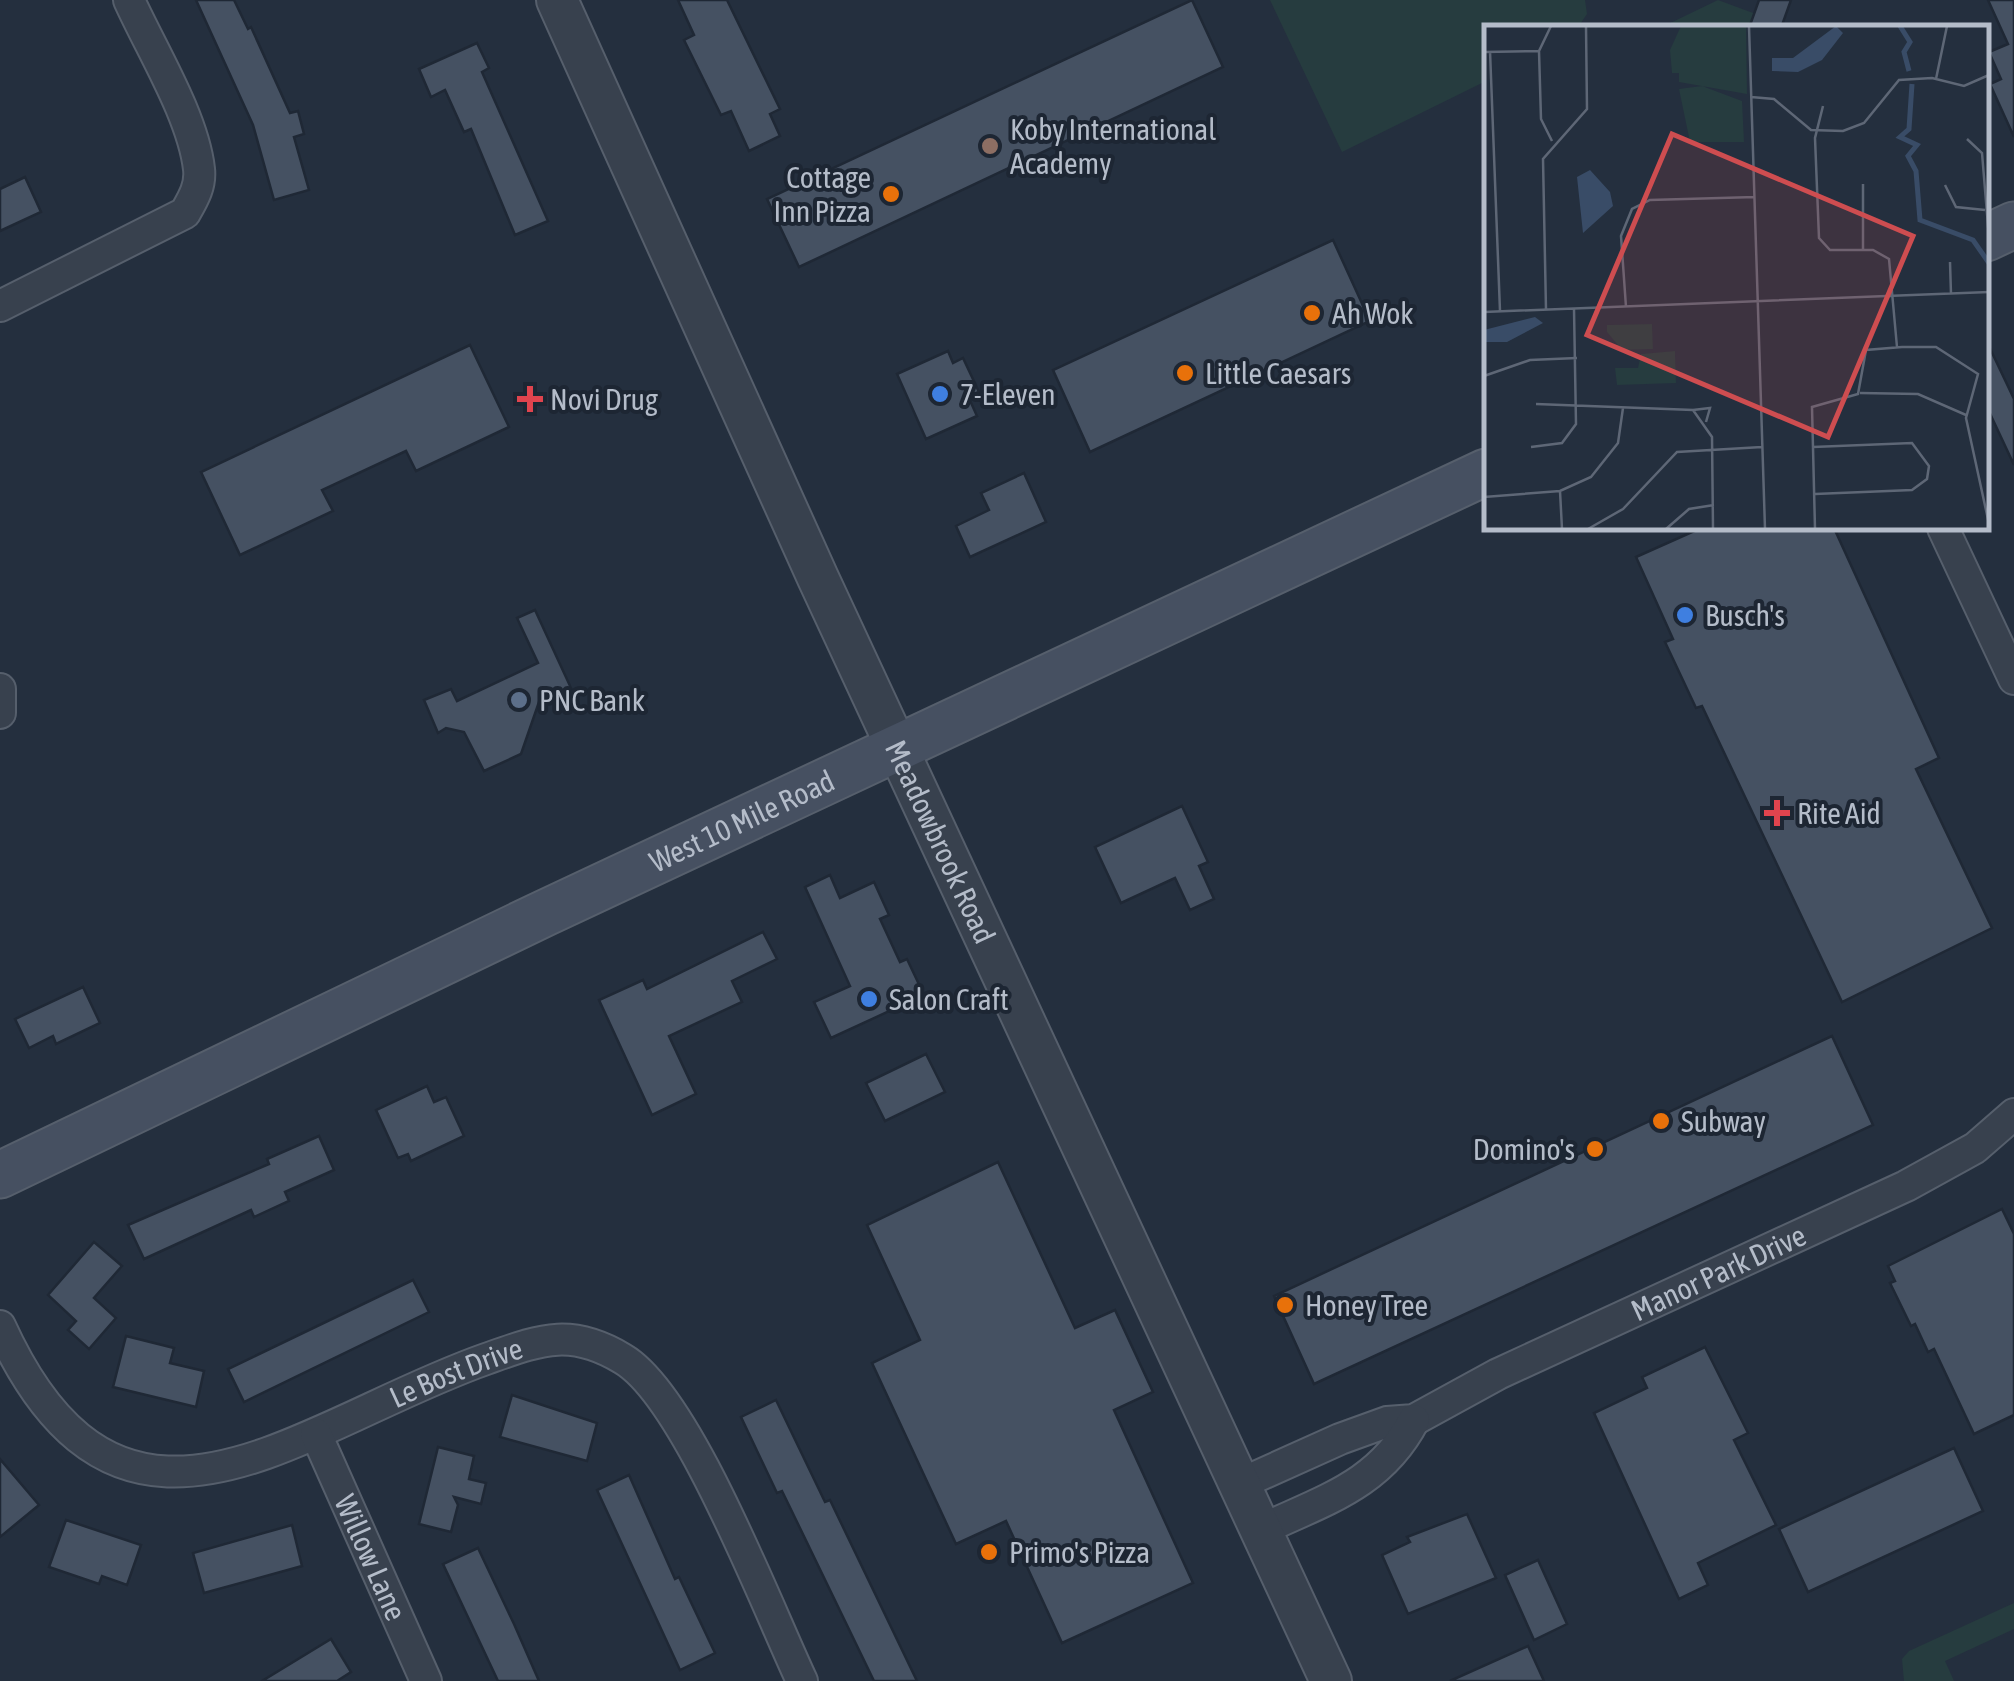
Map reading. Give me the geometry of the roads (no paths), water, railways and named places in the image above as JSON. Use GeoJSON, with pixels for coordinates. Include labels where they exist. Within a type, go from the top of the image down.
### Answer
{"type":"FeatureCollection","features":[{"type":"Feature","properties":{"kind":"main road"},"geometry":{"type":"LineString","coordinates":[[1989,237],[2014,225]]}},
{"type":"Feature","properties":{"kind":"main road","name":"West 10 Mile Road"},"geometry":{"type":"LineString","coordinates":[[0,1175],[1484,473]]}},
{"type":"Feature","properties":{"kind":"street"},"geometry":{"type":"LineString","coordinates":[[0,306],[185,214],[198,190],[199,169],[186,126],[128,0]]}},
{"type":"Feature","properties":{"kind":"street","name":"Meadowbrook Road"},"geometry":{"type":"LineString","coordinates":[[558,0],[898,747],[1331,1681]]}},
{"type":"Feature","properties":{"kind":"street"},"geometry":{"type":"LineString","coordinates":[[1943,530],[2014,679]]}},
{"type":"Feature","properties":{"kind":"street"},"geometry":{"type":"LineString","coordinates":[[0,689],[0,713]]}},
{"type":"Feature","properties":{"kind":"street","name":"Manor Park Drive"},"geometry":{"type":"LineString","coordinates":[[1240,1484],[1371,1427],[1414,1420],[1498,1374],[1906,1186],[1975,1148],[2014,1114]]}},
{"type":"Feature","properties":{"kind":"street","name":"Le Bost Drive"},"geometry":{"type":"LineString","coordinates":[[0,1326],[39,1396],[65,1428],[138,1470],[185,1474],[242,1464],[440,1376],[549,1337],[586,1341],[626,1360],[675,1414],[802,1681]]}},
{"type":"Feature","properties":{"kind":"street","name":"Manor Park Drive"},"geometry":{"type":"LineString","coordinates":[[1261,1530],[1368,1479],[1398,1451],[1414,1420]]}},
{"type":"Feature","properties":{"kind":"street","name":"Willow Lane"},"geometry":{"type":"LineString","coordinates":[[316,1434],[426,1681]]}},
{"type":"Feature","properties":{"kind":"place","name":"Koby International Academy"},"geometry":{"type":"Point","coordinates":[990,146]}},
{"type":"Feature","properties":{"kind":"place","name":"Cottage Inn Pizza"},"geometry":{"type":"Point","coordinates":[891,194]}},
{"type":"Feature","properties":{"kind":"place","name":"Ah Wok"},"geometry":{"type":"Point","coordinates":[1312,313]}},
{"type":"Feature","properties":{"kind":"place","name":"Little Caesars"},"geometry":{"type":"Point","coordinates":[1185,373]}},
{"type":"Feature","properties":{"kind":"place","name":"7-Eleven"},"geometry":{"type":"Point","coordinates":[940,394]}},
{"type":"Feature","properties":{"kind":"place","name":"Novi Drug"},"geometry":{"type":"Point","coordinates":[530,399]}},
{"type":"Feature","properties":{"kind":"place","name":"Busch's"},"geometry":{"type":"Point","coordinates":[1685,615]}},
{"type":"Feature","properties":{"kind":"place","name":"PNC Bank"},"geometry":{"type":"Point","coordinates":[519,700]}},
{"type":"Feature","properties":{"kind":"place","name":"Rite Aid"},"geometry":{"type":"Point","coordinates":[1777,813]}},
{"type":"Feature","properties":{"kind":"place","name":"Salon Craft"},"geometry":{"type":"Point","coordinates":[869,999]}},
{"type":"Feature","properties":{"kind":"place","name":"Subway"},"geometry":{"type":"Point","coordinates":[1661,1121]}},
{"type":"Feature","properties":{"kind":"place","name":"Domino's"},"geometry":{"type":"Point","coordinates":[1595,1149]}},
{"type":"Feature","properties":{"kind":"place","name":"Honey Tree"},"geometry":{"type":"Point","coordinates":[1285,1305]}},
{"type":"Feature","properties":{"kind":"place","name":"Primo's Pizza"},"geometry":{"type":"Point","coordinates":[989,1552]}}]}
